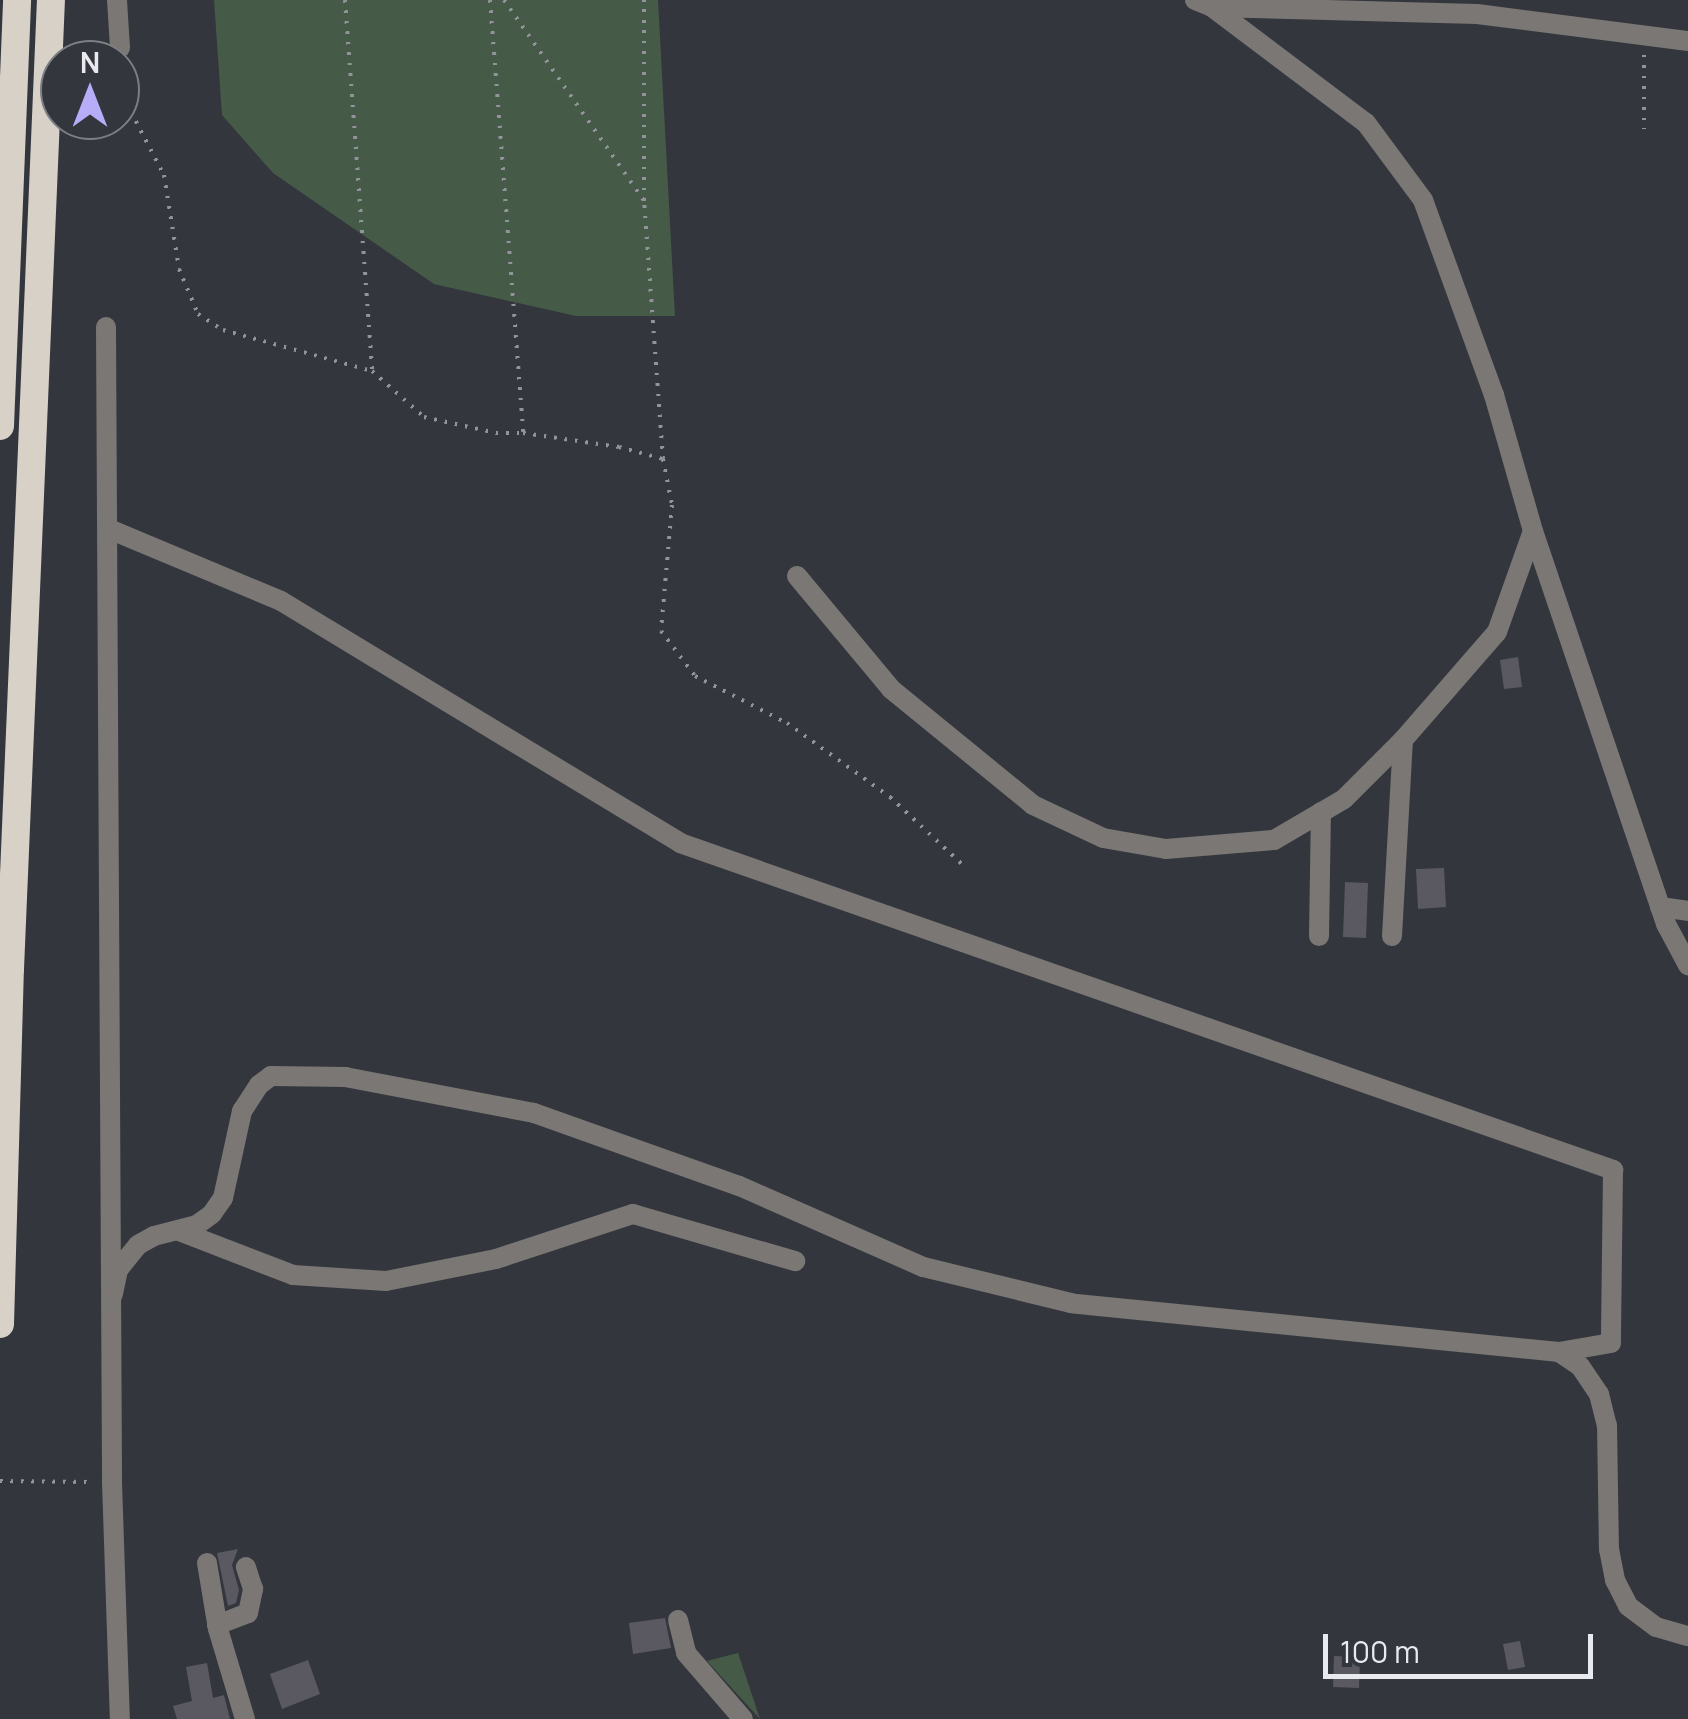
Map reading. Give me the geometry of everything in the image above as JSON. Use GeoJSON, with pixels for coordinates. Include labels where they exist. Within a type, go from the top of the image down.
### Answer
{"type":"FeatureCollection","features":[{"type":"Feature","properties":{"kind":"highway"},"geometry":{"type":"LineString","coordinates":[[0,426],[17,0]]}},
{"type":"Feature","properties":{"kind":"highway"},"geometry":{"type":"LineString","coordinates":[[0,1324],[10,969],[51,0]]}},
{"type":"Feature","properties":{"kind":"street"},"geometry":{"type":"LineString","coordinates":[[116,0],[119,40]]}},
{"type":"Feature","properties":{"kind":"street"},"geometry":{"type":"LineString","coordinates":[[1204,4],[1477,14],[1688,41]]}},
{"type":"Feature","properties":{"kind":"street"},"geometry":{"type":"LineString","coordinates":[[1204,4],[1366,123],[1422,200],[1494,395],[1533,531],[1660,908],[1688,965]]}},
{"type":"Feature","properties":{"kind":"street"},"geometry":{"type":"LineString","coordinates":[[106,327],[112,1482],[120,1719]]}},
{"type":"Feature","properties":{"kind":"street"},"geometry":{"type":"LineString","coordinates":[[109,528],[281,601],[680,843],[1613,1170],[1611,1344],[1559,1352],[1070,1303],[923,1266],[738,1186],[534,1114],[346,1077],[271,1076],[242,1111],[222,1198],[212,1214],[179,1231],[154,1236],[128,1254],[118,1270],[112,1294]]}},
{"type":"Feature","properties":{"kind":"street"},"geometry":{"type":"LineString","coordinates":[[797,576],[891,690],[1033,804],[1102,838],[1166,849],[1274,840],[1344,800],[1403,740],[1497,632],[1533,531]]}},
{"type":"Feature","properties":{"kind":"street"},"geometry":{"type":"LineString","coordinates":[[1392,936],[1403,740]]}},
{"type":"Feature","properties":{"kind":"street"},"geometry":{"type":"LineString","coordinates":[[1319,936],[1321,812]]}},
{"type":"Feature","properties":{"kind":"street"},"geometry":{"type":"LineString","coordinates":[[1660,908],[1688,911]]}},
{"type":"Feature","properties":{"kind":"street"},"geometry":{"type":"LineString","coordinates":[[179,1231],[293,1275],[386,1281],[496,1258],[633,1214],[795,1261]]}},
{"type":"Feature","properties":{"kind":"street"},"geometry":{"type":"LineString","coordinates":[[1559,1352],[1580,1366],[1599,1394],[1607,1426],[1614,1580],[1628,1606],[1656,1627],[1688,1636]]}},
{"type":"Feature","properties":{"kind":"street"},"geometry":{"type":"LineString","coordinates":[[208,1563],[217,1624],[244,1719]]}},
{"type":"Feature","properties":{"kind":"street"},"geometry":{"type":"LineString","coordinates":[[217,1624],[248,1613],[254,1589],[246,1568]]}},
{"type":"Feature","properties":{"kind":"street"},"geometry":{"type":"LineString","coordinates":[[678,1620],[686,1653],[743,1719]]}},
{"type":"Feature","properties":{"kind":"path"},"geometry":{"type":"LineString","coordinates":[[345,0],[372,371]]}},
{"type":"Feature","properties":{"kind":"path"},"geometry":{"type":"LineString","coordinates":[[490,0],[523,433]]}},
{"type":"Feature","properties":{"kind":"path"},"geometry":{"type":"LineString","coordinates":[[504,0],[644,201]]}},
{"type":"Feature","properties":{"kind":"path"},"geometry":{"type":"LineString","coordinates":[[644,0],[644,201],[663,458],[672,505],[661,631],[695,676],[788,723],[890,797],[963,865]]}},
{"type":"Feature","properties":{"kind":"path"},"geometry":{"type":"LineString","coordinates":[[1644,35],[1644,129]]}},
{"type":"Feature","properties":{"kind":"path"},"geometry":{"type":"LineString","coordinates":[[140,129],[164,175],[179,269],[198,314],[223,330],[372,371],[424,417],[496,434],[523,433],[663,458]]}},
{"type":"Feature","properties":{"kind":"path"},"geometry":{"type":"LineString","coordinates":[[0,1481],[112,1482]]}},
{"type":"Feature","properties":{"kind":"green space"},"geometry":{"type":"Polygon","coordinates":[[[214,0],[658,0],[675,316],[576,316],[434,284],[273,173],[222,115],[214,0]]]}},
{"type":"Feature","properties":{"kind":"green space"},"geometry":{"type":"Polygon","coordinates":[[[738,1653],[760,1719],[707,1661],[738,1653]]]}},
{"type":"Feature","properties":{"kind":"building"},"geometry":{"type":"Polygon","coordinates":[[[1518,657],[1522,687],[1504,689],[1500,660],[1518,657]]]}},
{"type":"Feature","properties":{"kind":"building"},"geometry":{"type":"Polygon","coordinates":[[[1444,868],[1446,907],[1418,909],[1416,869],[1444,868]]]}},
{"type":"Feature","properties":{"kind":"building"},"geometry":{"type":"Polygon","coordinates":[[[1345,882],[1368,883],[1366,938],[1343,937],[1345,882]]]}},
{"type":"Feature","properties":{"kind":"building"},"geometry":{"type":"Polygon","coordinates":[[[238,1549],[232,1565],[239,1590],[236,1603],[228,1606],[217,1553],[238,1549]]]}},
{"type":"Feature","properties":{"kind":"building"},"geometry":{"type":"Polygon","coordinates":[[[665,1618],[671,1648],[633,1654],[629,1623],[665,1618]]]}},
{"type":"Feature","properties":{"kind":"building"},"geometry":{"type":"Polygon","coordinates":[[[1520,1641],[1525,1667],[1508,1670],[1503,1644],[1520,1641]]]}},
{"type":"Feature","properties":{"kind":"building"},"geometry":{"type":"Polygon","coordinates":[[[1334,1656],[1360,1657],[1359,1688],[1333,1687],[1334,1656]]]}},
{"type":"Feature","properties":{"kind":"building"},"geometry":{"type":"Polygon","coordinates":[[[308,1660],[320,1694],[282,1709],[270,1674],[308,1660]]]}},
{"type":"Feature","properties":{"kind":"building"},"geometry":{"type":"Polygon","coordinates":[[[207,1663],[213,1698],[224,1695],[230,1719],[177,1719],[173,1706],[192,1701],[186,1667],[207,1663]]]}}]}
